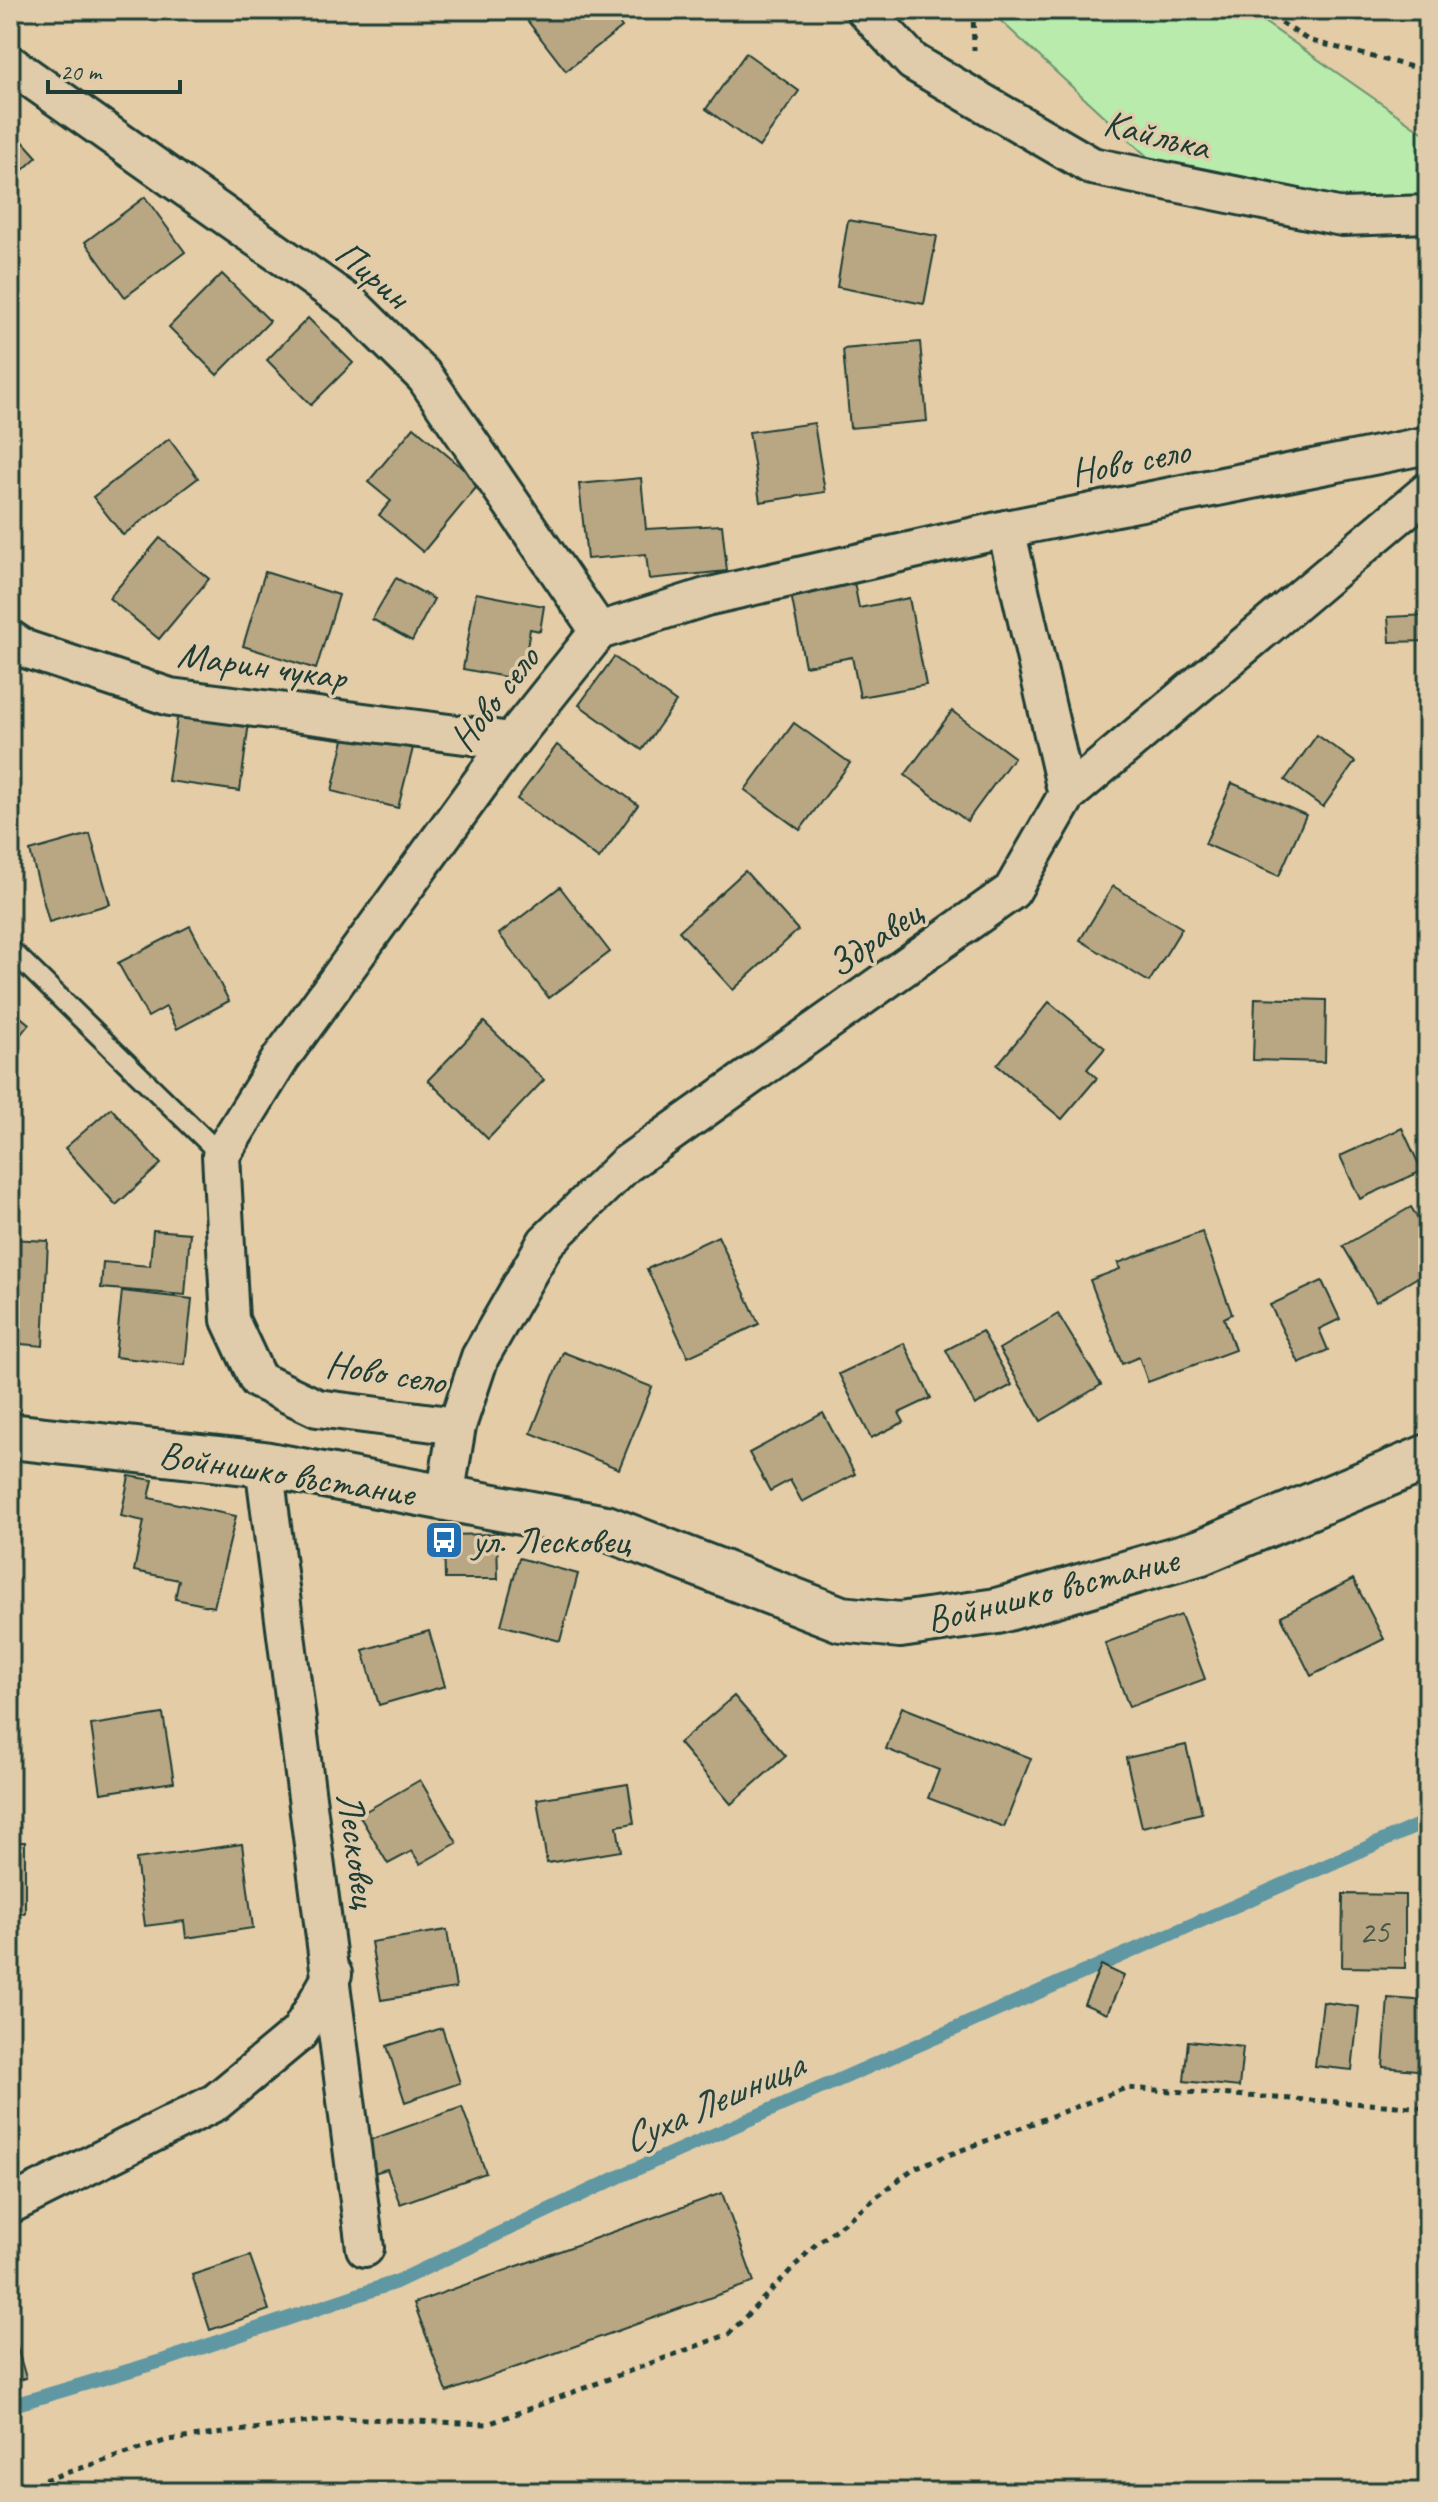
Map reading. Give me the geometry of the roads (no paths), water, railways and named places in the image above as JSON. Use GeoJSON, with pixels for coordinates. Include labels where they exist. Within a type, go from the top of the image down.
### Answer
{"type":"FeatureCollection","features":[{"type":"Feature","properties":{"kind":"street","name":"Кайлъка"},"geometry":{"type":"LineString","coordinates":[[865,10],[913,62],[1092,166],[1342,217],[1428,214]]}},
{"type":"Feature","properties":{"kind":"street","name":"Пирин"},"geometry":{"type":"LineString","coordinates":[[10,64],[353,306],[425,377],[599,631]]}},
{"type":"Feature","properties":{"kind":"street","name":"Ново село"},"geometry":{"type":"LineString","coordinates":[[457,1426],[317,1408],[258,1380],[230,1320],[221,1155],[281,1058],[511,741],[599,631],[706,597],[1006,529],[1428,445]]}},
{"type":"Feature","properties":{"kind":"street","name":"Здравец"},"geometry":{"type":"LineString","coordinates":[[445,1497],[457,1426],[480,1357],[546,1242],[625,1165],[1012,891],[1067,795],[1428,491]]}},
{"type":"Feature","properties":{"kind":"street"},"geometry":{"type":"LineString","coordinates":[[1006,529],[1067,795]]}},
{"type":"Feature","properties":{"kind":"street","name":"Марин чукар"},"geometry":{"type":"LineString","coordinates":[[10,639],[25,649],[170,697],[511,741]]}},
{"type":"Feature","properties":{"kind":"street","name":"Войнишко въстание"},"geometry":{"type":"LineString","coordinates":[[10,1436],[264,1464],[606,1528],[841,1619],[900,1625],[997,1611],[1201,1552],[1428,1457]]}},
{"type":"Feature","properties":{"kind":"street","name":"Лесковец"},"geometry":{"type":"LineString","coordinates":[[264,1464],[333,1974],[365,2248]]}},
{"type":"Feature","properties":{"kind":"street"},"geometry":{"type":"LineString","coordinates":[[10,2205],[216,2102],[299,2033],[333,1974]]}},
{"type":"Feature","properties":{"kind":"lane"},"geometry":{"type":"LineString","coordinates":[[10,949],[221,1155]]}},
{"type":"Feature","properties":{"kind":"waterway","name":"Суха Лешница"},"geometry":{"type":"LineString","coordinates":[[10,2406],[165,2360],[396,2282],[627,2173],[1428,1821]]}},
{"type":"Feature","properties":{"kind":"place","name":"ул. Лесковец"},"geometry":{"type":"Point","coordinates":[444,1540]}}]}
